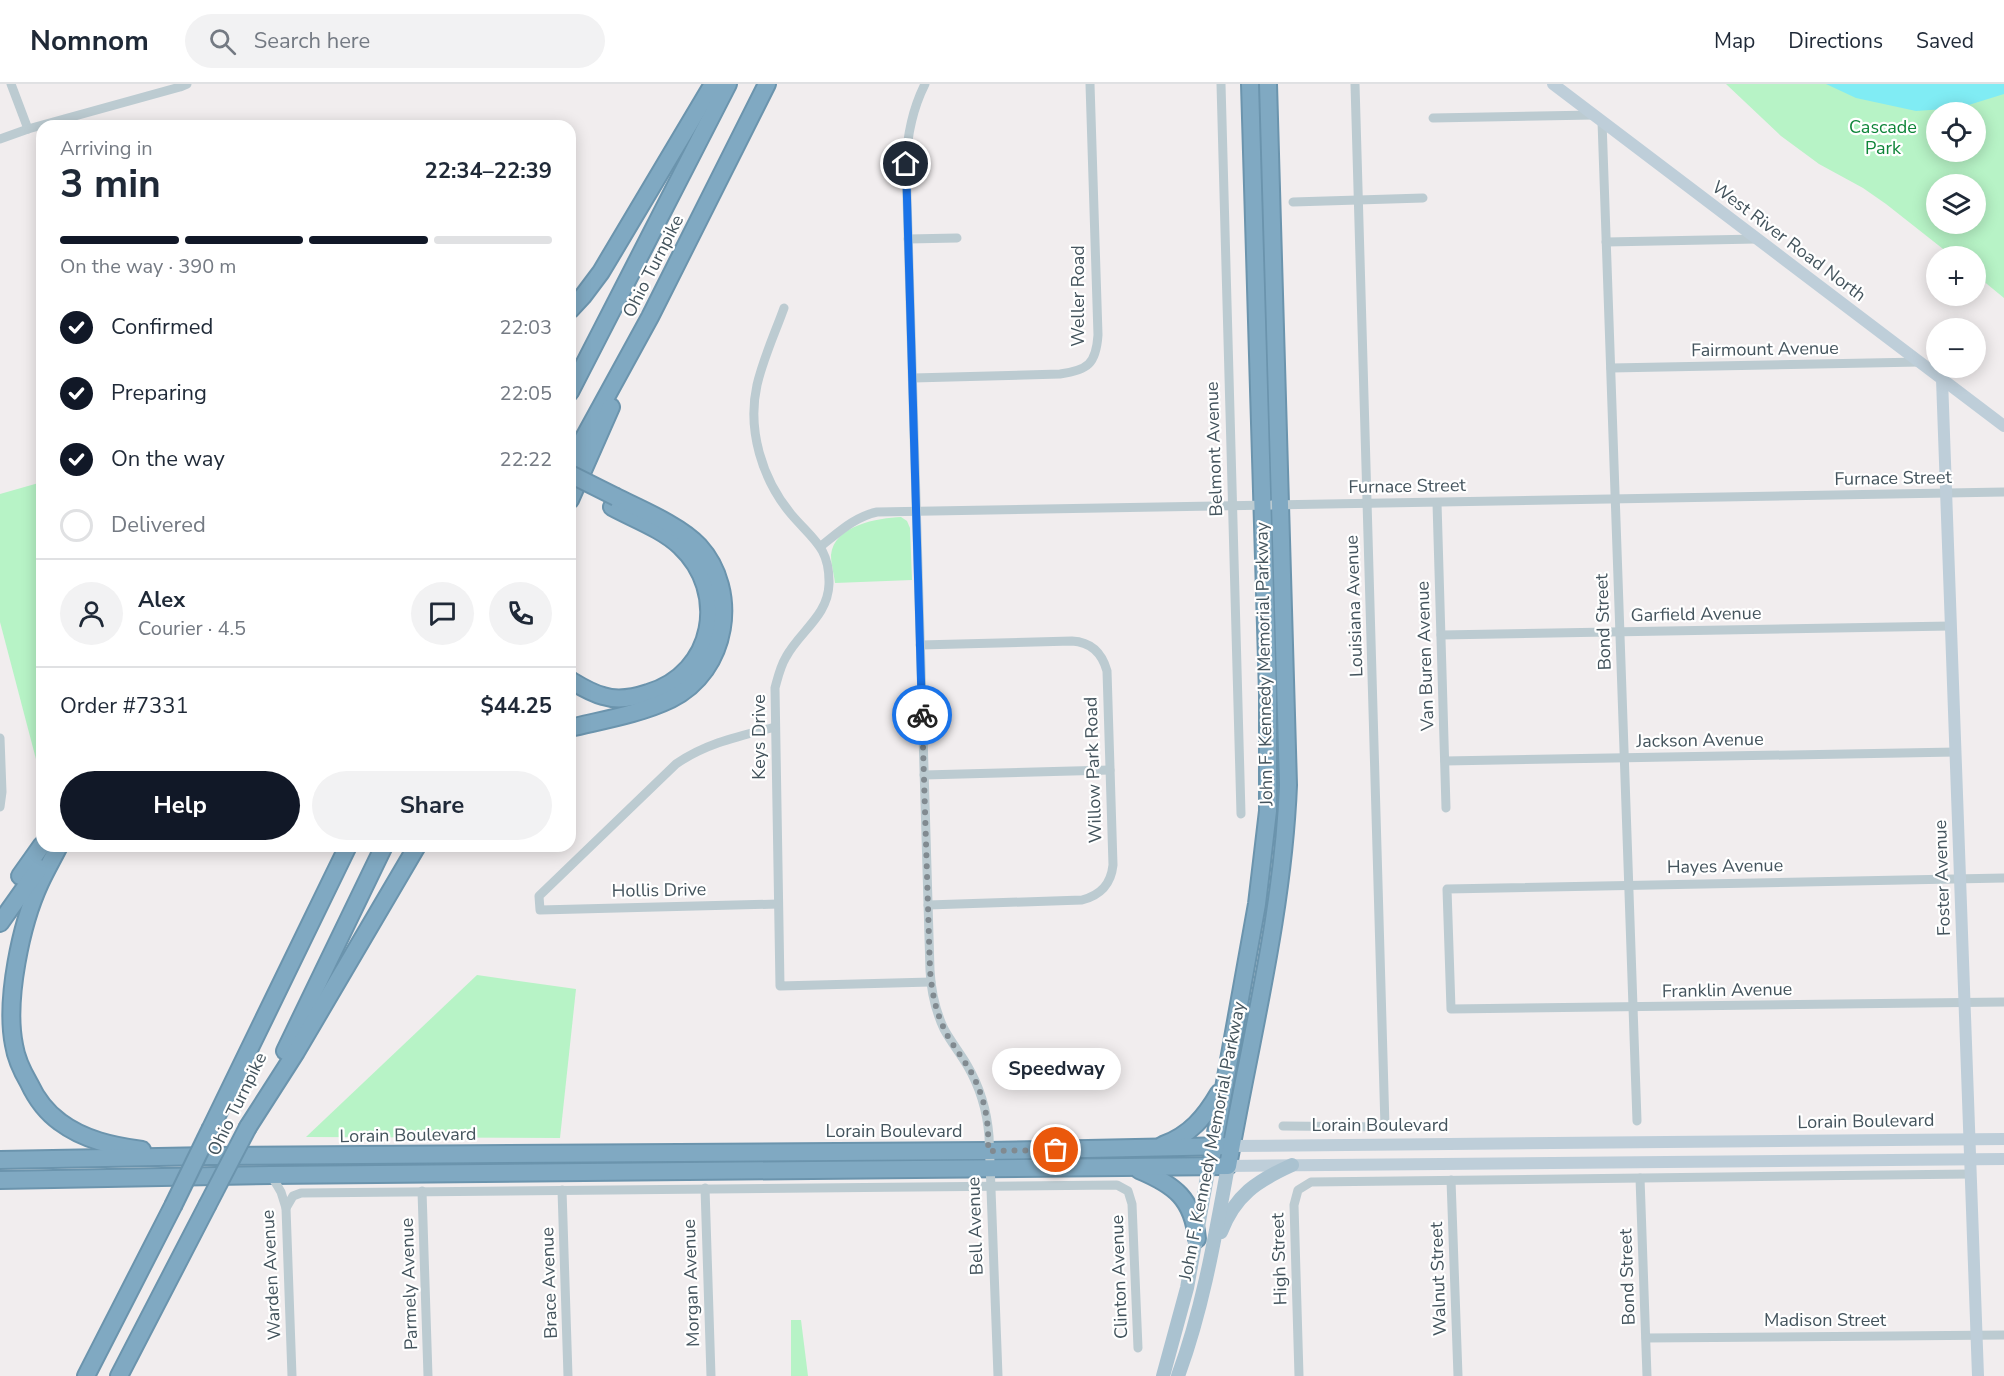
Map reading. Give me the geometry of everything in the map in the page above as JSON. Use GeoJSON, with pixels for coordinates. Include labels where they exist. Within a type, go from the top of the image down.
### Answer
{"type":"FeatureCollection","features":[{"type":"Feature","properties":{"kind":"highway"},"geometry":{"type":"LineString","coordinates":[[576,304],[601,272],[713,84]]}},
{"type":"Feature","properties":{"kind":"highway","name":"Ohio Turnpike"},"geometry":{"type":"LineString","coordinates":[[576,380],[728,84]]}},
{"type":"Feature","properties":{"kind":"highway","name":"Ohio Turnpike"},"geometry":{"type":"LineString","coordinates":[[576,452],[650,317],[767,84]]}},
{"type":"Feature","properties":{"kind":"highway","name":"John F. Kennedy Memorial Parkway"},"geometry":{"type":"LineString","coordinates":[[1209,1166],[1257,904],[1268,811],[1269,747],[1250,84]]}},
{"type":"Feature","properties":{"kind":"highway","name":"John F. Kennedy Memorial Parkway"},"geometry":{"type":"LineString","coordinates":[[1228,1166],[1270,940],[1287,810],[1288,759],[1268,84]]}},
{"type":"Feature","properties":{"kind":"highway"},"geometry":{"type":"LineString","coordinates":[[576,486],[650,317]]}},
{"type":"Feature","properties":{"kind":"highway"},"geometry":{"type":"LineString","coordinates":[[576,478],[680,546],[696,564],[707,590],[709,613],[702,648],[692,666],[675,681],[654,692],[628,698],[611,698],[594,693],[576,683]]}},
{"type":"Feature","properties":{"kind":"highway"},"geometry":{"type":"LineString","coordinates":[[576,488],[614,502],[684,534],[697,543],[715,570],[724,609],[723,631],[716,651],[695,681],[678,694],[650,707],[576,726]]}},
{"type":"Feature","properties":{"kind":"highway"},"geometry":{"type":"LineString","coordinates":[[0,906],[37,852]]}},
{"type":"Feature","properties":{"kind":"highway"},"geometry":{"type":"LineString","coordinates":[[0,923],[51,852]]}},
{"type":"Feature","properties":{"kind":"highway"},"geometry":{"type":"LineString","coordinates":[[56,852],[32,905],[24,930],[14,982],[12,1035],[22,1070],[34,1093],[48,1112],[61,1123],[84,1136],[131,1149],[212,1156]]}},
{"type":"Feature","properties":{"kind":"highway"},"geometry":{"type":"LineString","coordinates":[[297,950],[338,852]]}},
{"type":"Feature","properties":{"kind":"highway","name":"Ohio Turnpike"},"geometry":{"type":"LineString","coordinates":[[86,1376],[173,1206],[345,852]]}},
{"type":"Feature","properties":{"kind":"highway","name":"Ohio Turnpike"},"geometry":{"type":"LineString","coordinates":[[119,1376],[248,1127],[381,852]]}},
{"type":"Feature","properties":{"kind":"highway"},"geometry":{"type":"LineString","coordinates":[[248,1127],[296,1052],[413,852]]}},
{"type":"Feature","properties":{"kind":"highway"},"geometry":{"type":"LineString","coordinates":[[1147,1148],[1165,1145],[1195,1127],[1207,1113],[1225,1081]]}},
{"type":"Feature","properties":{"kind":"highway","name":"Lorain Boulevard"},"geometry":{"type":"LineString","coordinates":[[0,1160],[212,1156],[988,1151],[1231,1146]]}},
{"type":"Feature","properties":{"kind":"highway","name":"Lorain Boulevard"},"geometry":{"type":"LineString","coordinates":[[0,1180],[271,1175],[1228,1166]]}},
{"type":"Feature","properties":{"kind":"highway"},"geometry":{"type":"LineString","coordinates":[[1133,1167],[1168,1183],[1180,1194],[1190,1207],[1197,1239]]}},
{"type":"Feature","properties":{"kind":"main road"},"geometry":{"type":"LineString","coordinates":[[1211,1259],[1231,1210],[1243,1195],[1257,1183],[1292,1165]]}},
{"type":"Feature","properties":{"kind":"main road","name":"John F. Kennedy Memorial Parkway"},"geometry":{"type":"LineString","coordinates":[[1163,1376],[1179,1322],[1197,1239],[1209,1166]]}},
{"type":"Feature","properties":{"kind":"main road","name":"John F. Kennedy Memorial Parkway"},"geometry":{"type":"LineString","coordinates":[[1178,1376],[1198,1317],[1228,1166]]}},
{"type":"Feature","properties":{"kind":"street"},"geometry":{"type":"LineString","coordinates":[[12,84],[28,129]]}},
{"type":"Feature","properties":{"kind":"street"},"geometry":{"type":"LineString","coordinates":[[61,120],[187,84]]}},
{"type":"Feature","properties":{"kind":"street","name":"Bell Avenue"},"geometry":{"type":"LineString","coordinates":[[925,84],[913,113],[907,148],[931,982],[942,1024],[973,1076],[982,1099],[988,1125],[998,1376]]}},
{"type":"Feature","properties":{"kind":"street","name":"Weller Road"},"geometry":{"type":"LineString","coordinates":[[912,378],[1060,374],[1078,371],[1090,364],[1097,352],[1098,335],[1090,84]]}},
{"type":"Feature","properties":{"kind":"street","name":"Belmont Avenue"},"geometry":{"type":"LineString","coordinates":[[1221,84],[1240,814]]}},
{"type":"Feature","properties":{"kind":"street","name":"Louisiana Avenue"},"geometry":{"type":"LineString","coordinates":[[1283,1126],[1385,1127],[1355,84]]}},
{"type":"Feature","properties":{"kind":"street","name":"West River Road North"},"geometry":{"type":"LineString","coordinates":[[1553,84],[2004,426]]}},
{"type":"Feature","properties":{"kind":"street"},"geometry":{"type":"LineString","coordinates":[[1433,118],[1598,118]]}},
{"type":"Feature","properties":{"kind":"street","name":"Bond Street"},"geometry":{"type":"LineString","coordinates":[[1598,118],[1606,242],[1616,499],[1636,1121]]}},
{"type":"Feature","properties":{"kind":"street"},"geometry":{"type":"LineString","coordinates":[[0,139],[36,127]]}},
{"type":"Feature","properties":{"kind":"street"},"geometry":{"type":"LineString","coordinates":[[1293,202],[1423,198]]}},
{"type":"Feature","properties":{"kind":"street"},"geometry":{"type":"LineString","coordinates":[[908,240],[957,238]]}},
{"type":"Feature","properties":{"kind":"street"},"geometry":{"type":"LineString","coordinates":[[1606,242],[1757,239]]}},
{"type":"Feature","properties":{"kind":"street"},"geometry":{"type":"LineString","coordinates":[[784,308],[756,388],[753,411],[755,435],[766,474],[781,500],[821,546]]}},
{"type":"Feature","properties":{"kind":"street","name":"Fairmount Avenue"},"geometry":{"type":"LineString","coordinates":[[1611,368],[1920,362]]}},
{"type":"Feature","properties":{"kind":"street","name":"Foster Avenue"},"geometry":{"type":"LineString","coordinates":[[1942,379],[1978,1376]]}},
{"type":"Feature","properties":{"kind":"street","name":"Furnace Street"},"geometry":{"type":"LineString","coordinates":[[821,546],[854,521],[864,515],[877,512],[2004,492]]}},
{"type":"Feature","properties":{"kind":"street","name":"Van Buren Avenue"},"geometry":{"type":"LineString","coordinates":[[1437,503],[1446,808]]}},
{"type":"Feature","properties":{"kind":"street","name":"Keys Drive"},"geometry":{"type":"LineString","coordinates":[[821,546],[829,584],[826,603],[817,619],[786,657],[779,672],[774,696],[780,986],[931,982]]}},
{"type":"Feature","properties":{"kind":"street","name":"Garfield Avenue"},"geometry":{"type":"LineString","coordinates":[[1441,635],[1951,626]]}},
{"type":"Feature","properties":{"kind":"street","name":"Willow Park Road"},"geometry":{"type":"LineString","coordinates":[[920,645],[1072,641],[1094,648],[1107,671],[1112,871],[1110,879],[1099,893],[1082,900],[928,905]]}},
{"type":"Feature","properties":{"kind":"street","name":"Hollis Drive"},"geometry":{"type":"LineString","coordinates":[[775,728],[714,743],[676,764],[540,896],[540,910],[778,904]]}},
{"type":"Feature","properties":{"kind":"street"},"geometry":{"type":"LineString","coordinates":[[0,738],[2,792],[0,807]]}},
{"type":"Feature","properties":{"kind":"street","name":"Jackson Avenue"},"geometry":{"type":"LineString","coordinates":[[1445,762],[1956,752]]}},
{"type":"Feature","properties":{"kind":"street"},"geometry":{"type":"LineString","coordinates":[[924,775],[1110,770]]}},
{"type":"Feature","properties":{"kind":"street","name":"Hayes Avenue"},"geometry":{"type":"LineString","coordinates":[[1451,1010],[1448,889],[2004,878]]}},
{"type":"Feature","properties":{"kind":"street","name":"Franklin Avenue"},"geometry":{"type":"LineString","coordinates":[[1451,1010],[2004,1002]]}},
{"type":"Feature","properties":{"kind":"street","name":"Lorain Boulevard"},"geometry":{"type":"LineString","coordinates":[[1231,1146],[2004,1139]]}},
{"type":"Feature","properties":{"kind":"street","name":"Lorain Boulevard"},"geometry":{"type":"LineString","coordinates":[[1228,1166],[2004,1159]]}},
{"type":"Feature","properties":{"kind":"street"},"geometry":{"type":"LineString","coordinates":[[1451,1180],[1971,1174]]}},
{"type":"Feature","properties":{"kind":"street","name":"Warden Avenue"},"geometry":{"type":"LineString","coordinates":[[271,1175],[281,1192],[286,1208],[292,1376]]}},
{"type":"Feature","properties":{"kind":"street","name":"Bond Street"},"geometry":{"type":"LineString","coordinates":[[1640,1178],[1647,1376]]}},
{"type":"Feature","properties":{"kind":"street","name":"High Street"},"geometry":{"type":"LineString","coordinates":[[1299,1376],[1293,1205],[1298,1190],[1311,1182],[1451,1180]]}},
{"type":"Feature","properties":{"kind":"street","name":"Walnut Street"},"geometry":{"type":"LineString","coordinates":[[1451,1180],[1458,1376]]}},
{"type":"Feature","properties":{"kind":"street"},"geometry":{"type":"LineString","coordinates":[[286,1208],[293,1196],[301,1192],[990,1185]]}},
{"type":"Feature","properties":{"kind":"street","name":"Clinton Avenue"},"geometry":{"type":"LineString","coordinates":[[990,1185],[1117,1185],[1128,1191],[1132,1204],[1138,1348]]}},
{"type":"Feature","properties":{"kind":"street","name":"Morgan Avenue"},"geometry":{"type":"LineString","coordinates":[[705,1188],[711,1376]]}},
{"type":"Feature","properties":{"kind":"street","name":"Brace Avenue"},"geometry":{"type":"LineString","coordinates":[[562,1190],[568,1376]]}},
{"type":"Feature","properties":{"kind":"street","name":"Parmely Avenue"},"geometry":{"type":"LineString","coordinates":[[422,1191],[428,1376]]}},
{"type":"Feature","properties":{"kind":"street","name":"Madison Street"},"geometry":{"type":"LineString","coordinates":[[1646,1338],[2004,1335]]}},
{"type":"Feature","properties":{"kind":"green space","name":"Cascade Park"},"geometry":{"type":"Polygon","coordinates":[[[1726,84],[2004,84],[2004,298],[1986,283],[1986,246],[1939,246],[1863,188],[1819,164],[1781,136],[1726,84]]]}},
{"type":"Feature","properties":{"kind":"green space"},"geometry":{"type":"Polygon","coordinates":[[[36,484],[36,759],[0,622],[0,494],[36,484]]]}},
{"type":"Feature","properties":{"kind":"green space"},"geometry":{"type":"Polygon","coordinates":[[[901,517],[907,521],[910,528],[912,580],[835,583],[831,555],[840,537],[858,525],[901,517]]]}},
{"type":"Feature","properties":{"kind":"green space"},"geometry":{"type":"Polygon","coordinates":[[[477,975],[576,989],[560,1138],[306,1137],[477,975]]]}},
{"type":"Feature","properties":{"kind":"green space"},"geometry":{"type":"Polygon","coordinates":[[[791,1320],[801,1320],[808,1376],[791,1376],[791,1320]]]}},
{"type":"Feature","properties":{"kind":"water"},"geometry":{"type":"Polygon","coordinates":[[[1826,84],[2004,84],[2004,94],[1978,102],[1926,102],[1926,110],[1916,111],[1856,98],[1826,84]]]}},
{"type":"Feature","properties":{"kind":"way so far"},"geometry":{"type":"LineString","coordinates":[[922,715],[932,994],[945,1030],[978,1087],[986,1111],[988,1151],[1056,1150]]}},
{"type":"Feature","properties":{"kind":"place","name":"Speedway"},"geometry":{"type":"Point","coordinates":[1056,1150]}},
{"type":"Feature","properties":{"kind":"route"},"geometry":{"type":"LineString","coordinates":[[906,164],[922,715]]}}]}
